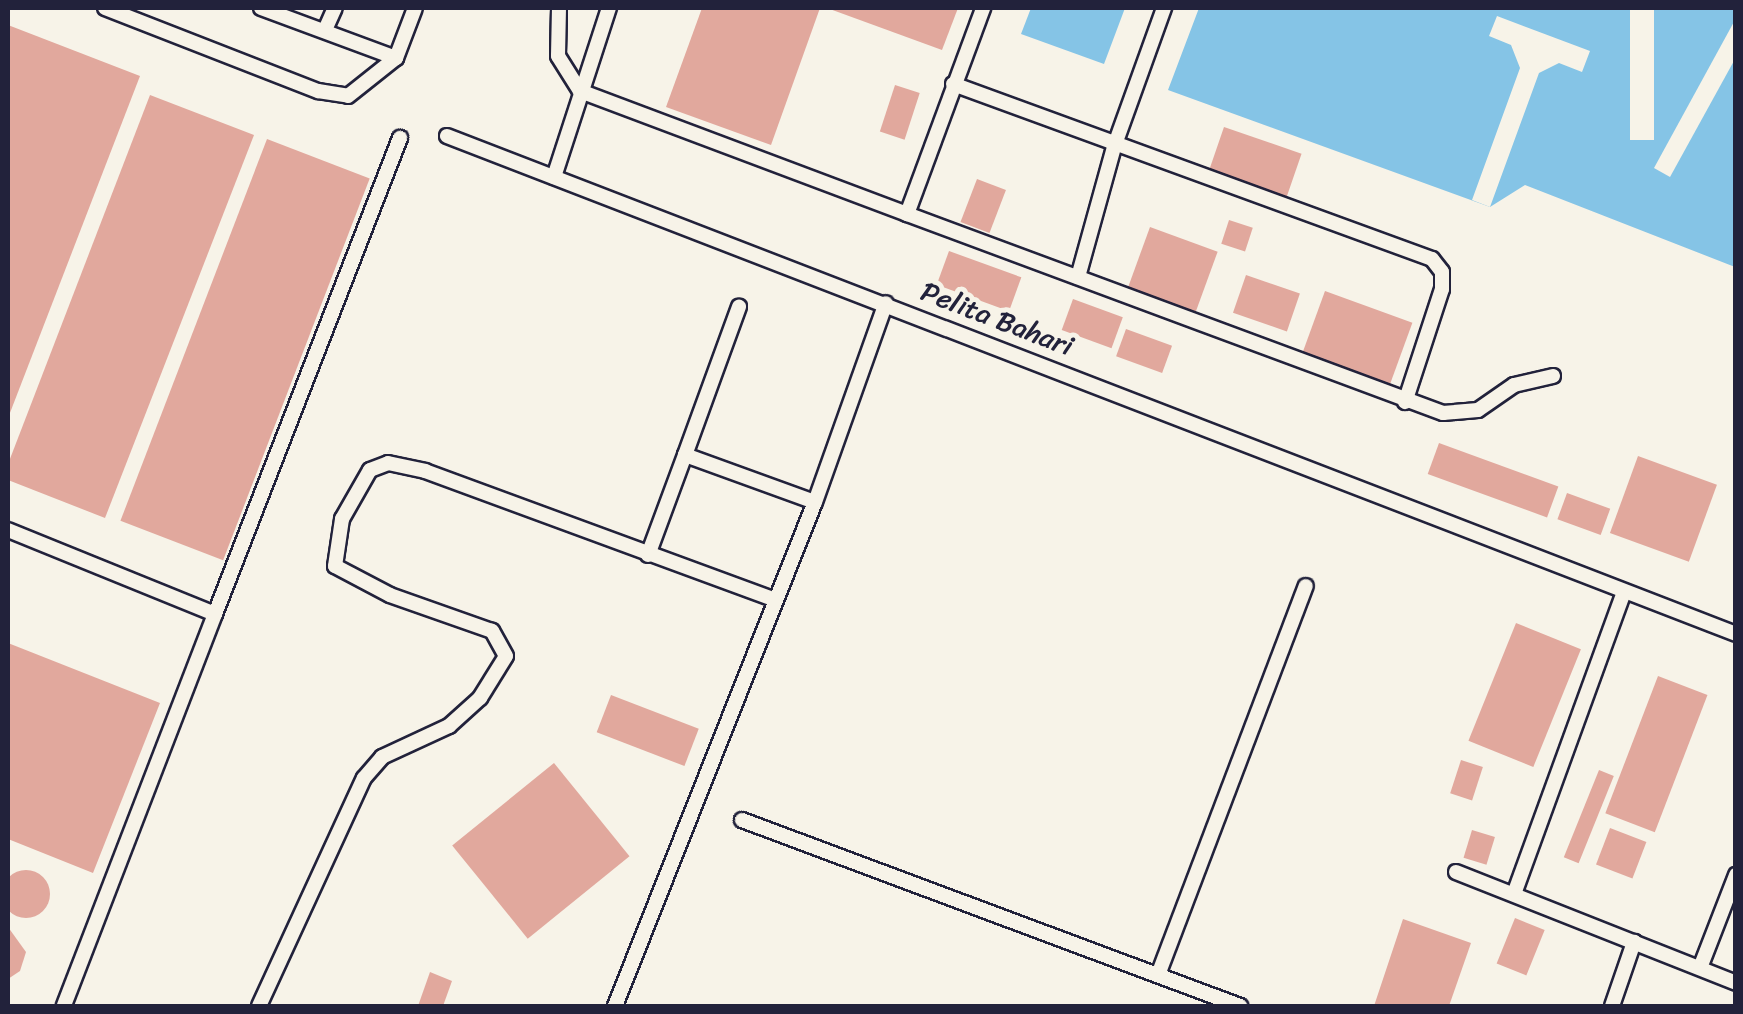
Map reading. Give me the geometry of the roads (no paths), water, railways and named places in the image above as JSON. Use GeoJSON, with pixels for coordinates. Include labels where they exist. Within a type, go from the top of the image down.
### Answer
{"type":"FeatureCollection","features":[{"type":"Feature","properties":{"kind":"lane"},"geometry":{"type":"LineString","coordinates":[[106,8],[318,92],[348,96],[363,90],[396,58],[415,8]]}},
{"type":"Feature","properties":{"kind":"lane"},"geometry":{"type":"LineString","coordinates":[[261,8],[396,58]]}},
{"type":"Feature","properties":{"kind":"lane"},"geometry":{"type":"LineString","coordinates":[[326,30],[334,8]]}},
{"type":"Feature","properties":{"kind":"lane"},"geometry":{"type":"LineString","coordinates":[[559,8],[558,56],[580,91],[1406,402],[1464,414],[1514,385],[1553,376]]}},
{"type":"Feature","properties":{"kind":"lane"},"geometry":{"type":"LineString","coordinates":[[554,177],[608,8]]}},
{"type":"Feature","properties":{"kind":"lane"},"geometry":{"type":"LineString","coordinates":[[907,214],[983,8]]}},
{"type":"Feature","properties":{"kind":"lane"},"geometry":{"type":"LineString","coordinates":[[1078,277],[1114,147],[1164,8]]}},
{"type":"Feature","properties":{"kind":"lane"},"geometry":{"type":"LineString","coordinates":[[952,84],[1114,147],[1432,259],[1442,272],[1442,289],[1406,402]]}},
{"type":"Feature","properties":{"kind":"lane"},"geometry":{"type":"LineString","coordinates":[[447,136],[886,303]]}},
{"type":"Feature","properties":{"kind":"lane"},"geometry":{"type":"LineString","coordinates":[[64,1006],[400,138]]}},
{"type":"Feature","properties":{"kind":"lane","name":"Pelita Bahari"},"geometry":{"type":"LineString","coordinates":[[615,1006],[816,502],[886,303],[1736,634]]}},
{"type":"Feature","properties":{"kind":"lane"},"geometry":{"type":"LineString","coordinates":[[648,556],[740,307]]}},
{"type":"Feature","properties":{"kind":"lane"},"geometry":{"type":"LineString","coordinates":[[685,455],[816,502]]}},
{"type":"Feature","properties":{"kind":"lane"},"geometry":{"type":"LineString","coordinates":[[260,1006],[364,778],[382,757],[449,726],[480,698],[506,656],[492,631],[363,584],[335,566],[342,519],[370,470],[388,463],[425,471],[775,600]]}},
{"type":"Feature","properties":{"kind":"lane"},"geometry":{"type":"LineString","coordinates":[[8,530],[215,614]]}},
{"type":"Feature","properties":{"kind":"lane"},"geometry":{"type":"LineString","coordinates":[[1158,975],[1306,586]]}},
{"type":"Feature","properties":{"kind":"lane"},"geometry":{"type":"LineString","coordinates":[[1514,894],[1624,592]]}},
{"type":"Feature","properties":{"kind":"lane"},"geometry":{"type":"LineString","coordinates":[[742,820],[1240,1006]]}},
{"type":"Feature","properties":{"kind":"lane"},"geometry":{"type":"LineString","coordinates":[[1456,872],[1736,983]]}},
{"type":"Feature","properties":{"kind":"lane"},"geometry":{"type":"LineString","coordinates":[[1700,968],[1736,875]]}},
{"type":"Feature","properties":{"kind":"lane"},"geometry":{"type":"LineString","coordinates":[[1612,1006],[1634,942]]}},
{"type":"Feature","properties":{"kind":"water"},"geometry":{"type":"Polygon","coordinates":[[[1031,8],[1125,8],[1104,64],[1021,34],[1031,8]]]}},
{"type":"Feature","properties":{"kind":"water"},"geometry":{"type":"Polygon","coordinates":[[[1199,8],[1735,8],[1735,267],[1525,185],[1490,207],[1168,90],[1199,8]]]}}]}
